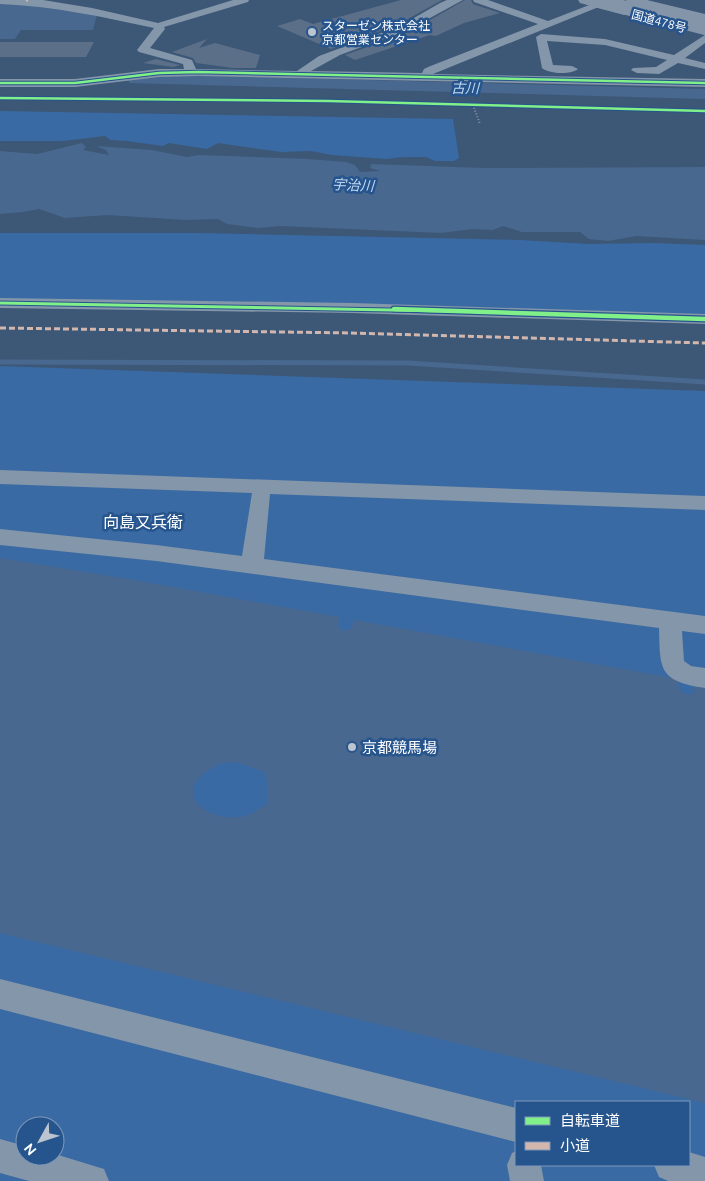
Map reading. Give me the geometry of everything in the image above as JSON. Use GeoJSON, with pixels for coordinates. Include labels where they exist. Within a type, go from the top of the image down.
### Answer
{"type":"FeatureCollection","features":[{"type":"Feature","properties":{"kind":"highway","name":"国道478号"},"geometry":{"type":"LineString","coordinates":[[584,0],[602,1],[705,33]]}},
{"type":"Feature","properties":{"kind":"highway"},"geometry":{"type":"LineString","coordinates":[[616,0],[705,23]]}},
{"type":"Feature","properties":{"kind":"highway","name":"国道478号"},"geometry":{"type":"LineString","coordinates":[[632,0],[705,18]]}},
{"type":"Feature","properties":{"kind":"highway"},"geometry":{"type":"LineString","coordinates":[[602,1],[705,28]]}},
{"type":"Feature","properties":{"kind":"street"},"geometry":{"type":"LineString","coordinates":[[0,1],[36,2],[92,11],[158,26],[244,0]]}},
{"type":"Feature","properties":{"kind":"street"},"geometry":{"type":"LineString","coordinates":[[300,74],[321,58],[406,27],[447,3],[458,0]]}},
{"type":"Feature","properties":{"kind":"street"},"geometry":{"type":"LineString","coordinates":[[478,0],[548,24]]}},
{"type":"Feature","properties":{"kind":"street"},"geometry":{"type":"LineString","coordinates":[[428,76],[428,72],[432,69],[602,1]]}},
{"type":"Feature","properties":{"kind":"street"},"geometry":{"type":"LineString","coordinates":[[126,76],[122,71],[160,29],[158,26]]}},
{"type":"Feature","properties":{"kind":"street"},"geometry":{"type":"LineString","coordinates":[[527,32],[542,37],[605,42],[705,66]]}},
{"type":"Feature","properties":{"kind":"street"},"geometry":{"type":"LineString","coordinates":[[542,37],[548,68],[659,71],[705,38]]}},
{"type":"Feature","properties":{"kind":"street"},"geometry":{"type":"LineString","coordinates":[[136,57],[188,62],[190,72]]}},
{"type":"Feature","properties":{"kind":"street"},"geometry":{"type":"LineString","coordinates":[[0,83],[75,83],[126,76],[190,72],[705,83]]}},
{"type":"Feature","properties":{"kind":"street"},"geometry":{"type":"LineString","coordinates":[[0,303],[188,304],[525,312],[705,319]]}},
{"type":"Feature","properties":{"kind":"street"},"geometry":{"type":"LineString","coordinates":[[0,477],[705,503]]}},
{"type":"Feature","properties":{"kind":"street"},"geometry":{"type":"LineString","coordinates":[[252,566],[261,496]]}},
{"type":"Feature","properties":{"kind":"street"},"geometry":{"type":"LineString","coordinates":[[0,536],[156,553],[705,625]]}},
{"type":"Feature","properties":{"kind":"street"},"geometry":{"type":"LineString","coordinates":[[670,621],[672,663],[676,669],[688,676],[705,678]]}},
{"type":"Feature","properties":{"kind":"street"},"geometry":{"type":"LineString","coordinates":[[0,994],[514,1130]]}},
{"type":"Feature","properties":{"kind":"street"},"geometry":{"type":"LineString","coordinates":[[0,1156],[92,1181]]}},
{"type":"Feature","properties":{"kind":"street"},"geometry":{"type":"LineString","coordinates":[[524,1166],[527,1181]]}},
{"type":"Feature","properties":{"kind":"street"},"geometry":{"type":"LineString","coordinates":[[675,1166],[705,1174]]}},
{"type":"Feature","properties":{"kind":"path"},"geometry":{"type":"LineString","coordinates":[[480,124],[471,105],[483,105]]}},
{"type":"Feature","properties":{"kind":"shaded area"},"geometry":{"type":"Polygon","coordinates":[[[0,111],[453,119],[459,158],[454,161],[435,161],[426,157],[387,159],[332,155],[311,151],[281,152],[218,143],[207,149],[169,143],[163,146],[110,140],[105,136],[63,141],[0,141],[0,111]]]}},
{"type":"Feature","properties":{"kind":"shaded area"},"geometry":{"type":"Polygon","coordinates":[[[0,233],[203,233],[520,240],[589,244],[653,243],[705,245],[705,319],[0,303],[0,233]]]}},
{"type":"Feature","properties":{"kind":"shaded area","name":"京都競馬場"},"geometry":{"type":"Polygon","coordinates":[[[0,366],[705,391],[705,1181],[0,1181],[0,366]]]}},
{"type":"Feature","properties":{"kind":"water"},"geometry":{"type":"Polygon","coordinates":[[[0,4],[44,5],[97,15],[93,30],[21,30],[15,39],[0,39],[0,4]]]}},
{"type":"Feature","properties":{"kind":"water","name":"宇治川"},"geometry":{"type":"Polygon","coordinates":[[[82,143],[86,147],[83,150],[109,155],[106,150],[96,146],[152,150],[187,157],[199,155],[346,162],[355,165],[360,172],[380,171],[370,168],[371,164],[483,168],[705,167],[705,240],[636,236],[608,241],[589,239],[580,232],[522,232],[503,226],[493,230],[473,229],[441,233],[281,226],[257,228],[227,224],[218,219],[186,220],[107,215],[65,218],[39,209],[0,214],[0,151],[37,154],[82,143]]]}},
{"type":"Feature","properties":{"kind":"water"},"geometry":{"type":"Polygon","coordinates":[[[0,558],[339,617],[338,627],[342,631],[351,629],[355,620],[678,679],[679,690],[688,695],[694,693],[695,682],[705,683],[705,1103],[0,933],[0,558]],[[240,763],[219,764],[203,774],[195,783],[193,793],[196,801],[212,814],[225,817],[239,817],[250,814],[267,804],[268,783],[264,772],[240,763]]]}},
{"type":"Feature","properties":{"kind":"building"},"geometry":{"type":"Polygon","coordinates":[[[401,0],[442,0],[399,24],[331,49],[277,26],[300,19],[313,24],[401,0]]]}},
{"type":"Feature","properties":{"kind":"building"},"geometry":{"type":"Polygon","coordinates":[[[465,0],[471,0],[473,4],[500,13],[464,23],[436,36],[430,35],[355,60],[345,55],[409,32],[465,0]]]}},
{"type":"Feature","properties":{"kind":"building"},"geometry":{"type":"Polygon","coordinates":[[[207,39],[199,48],[215,43],[260,55],[256,68],[233,68],[196,63],[193,58],[172,52],[207,39]]]}},
{"type":"Feature","properties":{"kind":"building"},"geometry":{"type":"Polygon","coordinates":[[[0,42],[94,42],[86,57],[0,57],[0,42]]]}},
{"type":"Feature","properties":{"kind":"building"},"geometry":{"type":"Polygon","coordinates":[[[156,59],[180,65],[173,67],[143,63],[156,59]]]}},
{"type":"Feature","properties":{"kind":"waterway","name":"古川"},"geometry":{"type":"LineString","coordinates":[[136,79],[705,94]]}},
{"type":"Feature","properties":{"kind":"waterway"},"geometry":{"type":"LineString","coordinates":[[0,362],[408,363],[705,382]]}},
{"type":"Feature","properties":{"kind":"marked path"},"geometry":{"type":"LineString","coordinates":[[0,328],[351,333],[705,343]]}},
{"type":"Feature","properties":{"kind":"cycle path"},"geometry":{"type":"LineString","coordinates":[[0,83],[75,83],[159,73],[198,72],[705,83]]}},
{"type":"Feature","properties":{"kind":"cycle path"},"geometry":{"type":"LineString","coordinates":[[0,98],[328,101],[705,111]]}},
{"type":"Feature","properties":{"kind":"cycle path"},"geometry":{"type":"LineString","coordinates":[[0,303],[352,308],[705,319]]}},
{"type":"Feature","properties":{"kind":"place","name":"スターゼン株式会社 京都営業センター"},"geometry":{"type":"Point","coordinates":[312,32]}},
{"type":"Feature","properties":{"kind":"place","name":"京都競馬場"},"geometry":{"type":"Point","coordinates":[352,747]}},
{"type":"Feature","properties":{"kind":"district","name":"向島又兵衛"},"geometry":{"type":"Point","coordinates":[143,522]}}]}
